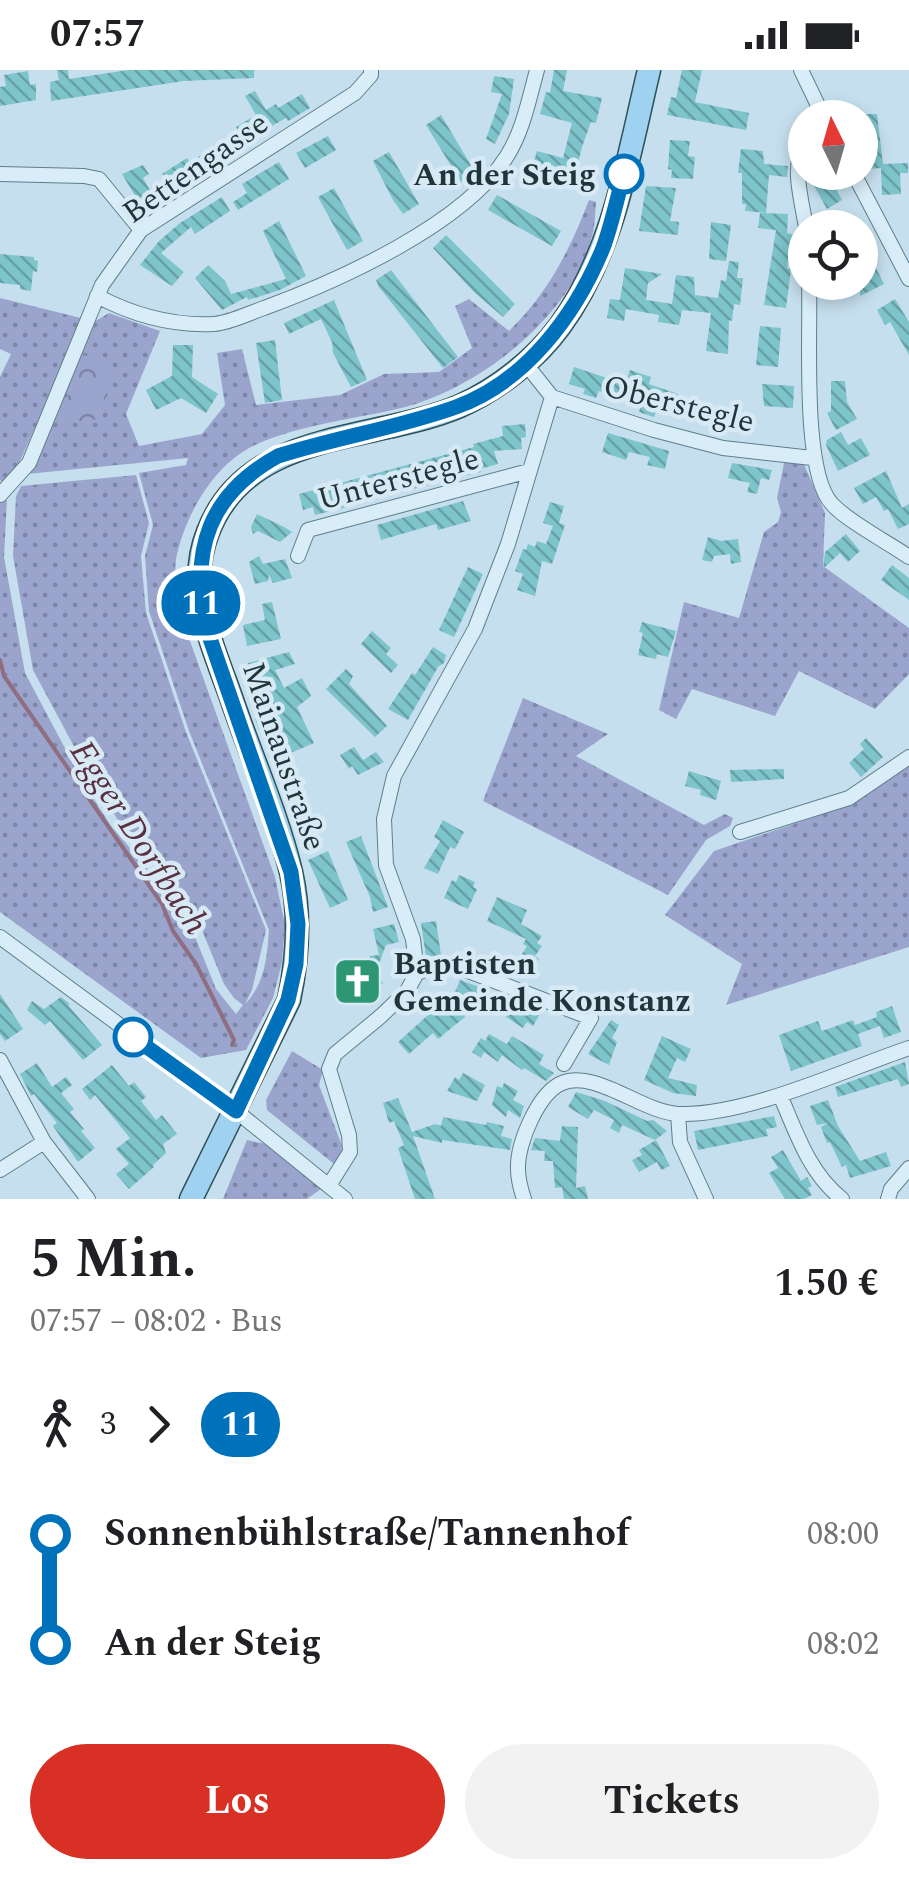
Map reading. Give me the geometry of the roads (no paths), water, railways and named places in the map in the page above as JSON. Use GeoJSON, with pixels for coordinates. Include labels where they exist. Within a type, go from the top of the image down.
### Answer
{"type":"FeatureCollection","features":[{"type":"Feature","properties":{"kind":"main road","name":"Mainaustraße"},"geometry":{"type":"LineString","coordinates":[[191,1199],[288,1000],[296,964],[298,924],[291,872],[205,624],[199,567],[206,536],[217,510],[236,486],[268,462],[308,446],[460,406],[487,392],[526,363],[558,328],[586,286],[604,244],[649,70]]}},
{"type":"Feature","properties":{"kind":"street","name":"Bettengasse"},"geometry":{"type":"LineString","coordinates":[[0,494],[29,463],[97,296],[141,230],[354,93],[371,70]]}},
{"type":"Feature","properties":{"kind":"street"},"geometry":{"type":"LineString","coordinates":[[97,296],[124,310],[166,322],[219,324],[316,289],[406,242],[453,210],[490,178],[519,134],[537,70]]}},
{"type":"Feature","properties":{"kind":"street"},"geometry":{"type":"LineString","coordinates":[[801,70],[815,100]]}},
{"type":"Feature","properties":{"kind":"street"},"geometry":{"type":"LineString","coordinates":[[0,174],[84,176],[100,180],[141,230]]}},
{"type":"Feature","properties":{"kind":"street"},"geometry":{"type":"LineString","coordinates":[[862,190],[909,280]]}},
{"type":"Feature","properties":{"kind":"street"},"geometry":{"type":"LineString","coordinates":[[810,300],[812,458],[832,504],[909,557]]}},
{"type":"Feature","properties":{"kind":"street","name":"Oberstegle"},"geometry":{"type":"LineString","coordinates":[[526,363],[552,397],[724,448],[812,458]]}},
{"type":"Feature","properties":{"kind":"street"},"geometry":{"type":"LineString","coordinates":[[330,1184],[350,1152],[349,1135],[329,1069],[335,1054],[407,991],[417,973],[413,939],[386,865],[384,819],[394,776],[475,629],[508,544],[552,397]]}},
{"type":"Feature","properties":{"kind":"street","name":"Unterstegle"},"geometry":{"type":"LineString","coordinates":[[298,556],[308,530],[530,472]]}},
{"type":"Feature","properties":{"kind":"street"},"geometry":{"type":"LineString","coordinates":[[740,832],[849,798],[909,756]]}},
{"type":"Feature","properties":{"kind":"street"},"geometry":{"type":"LineString","coordinates":[[0,937],[236,1111],[346,1199]]}},
{"type":"Feature","properties":{"kind":"street"},"geometry":{"type":"LineString","coordinates":[[417,973],[434,966],[455,966],[591,1018],[564,1064]]}},
{"type":"Feature","properties":{"kind":"street"},"geometry":{"type":"LineString","coordinates":[[524,1199],[518,1168],[534,1113],[552,1090],[566,1081],[593,1082],[634,1102],[678,1114],[780,1095],[909,1048]]}},
{"type":"Feature","properties":{"kind":"street"},"geometry":{"type":"LineString","coordinates":[[0,1060],[44,1142],[88,1199]]}},
{"type":"Feature","properties":{"kind":"street"},"geometry":{"type":"LineString","coordinates":[[780,1095],[807,1156],[830,1190],[842,1199]]}},
{"type":"Feature","properties":{"kind":"street"},"geometry":{"type":"LineString","coordinates":[[678,1114],[680,1142],[706,1199]]}},
{"type":"Feature","properties":{"kind":"street"},"geometry":{"type":"LineString","coordinates":[[0,1170],[44,1142]]}},
{"type":"Feature","properties":{"kind":"street"},"geometry":{"type":"LineString","coordinates":[[888,1199],[891,1188],[909,1168]]}},
{"type":"Feature","properties":{"kind":"waterway","name":"Egger Dorfbach"},"geometry":{"type":"LineString","coordinates":[[0,660],[4,676],[162,904],[234,1040],[232,1045]]}},
{"type":"Feature","properties":{"kind":"place","name":"An der Steig"},"geometry":{"type":"Point","coordinates":[624,174]}},
{"type":"Feature","properties":{"kind":"place","name":"Baptisten Gemeinde Konstanz"},"geometry":{"type":"Point","coordinates":[358,981]}}]}
